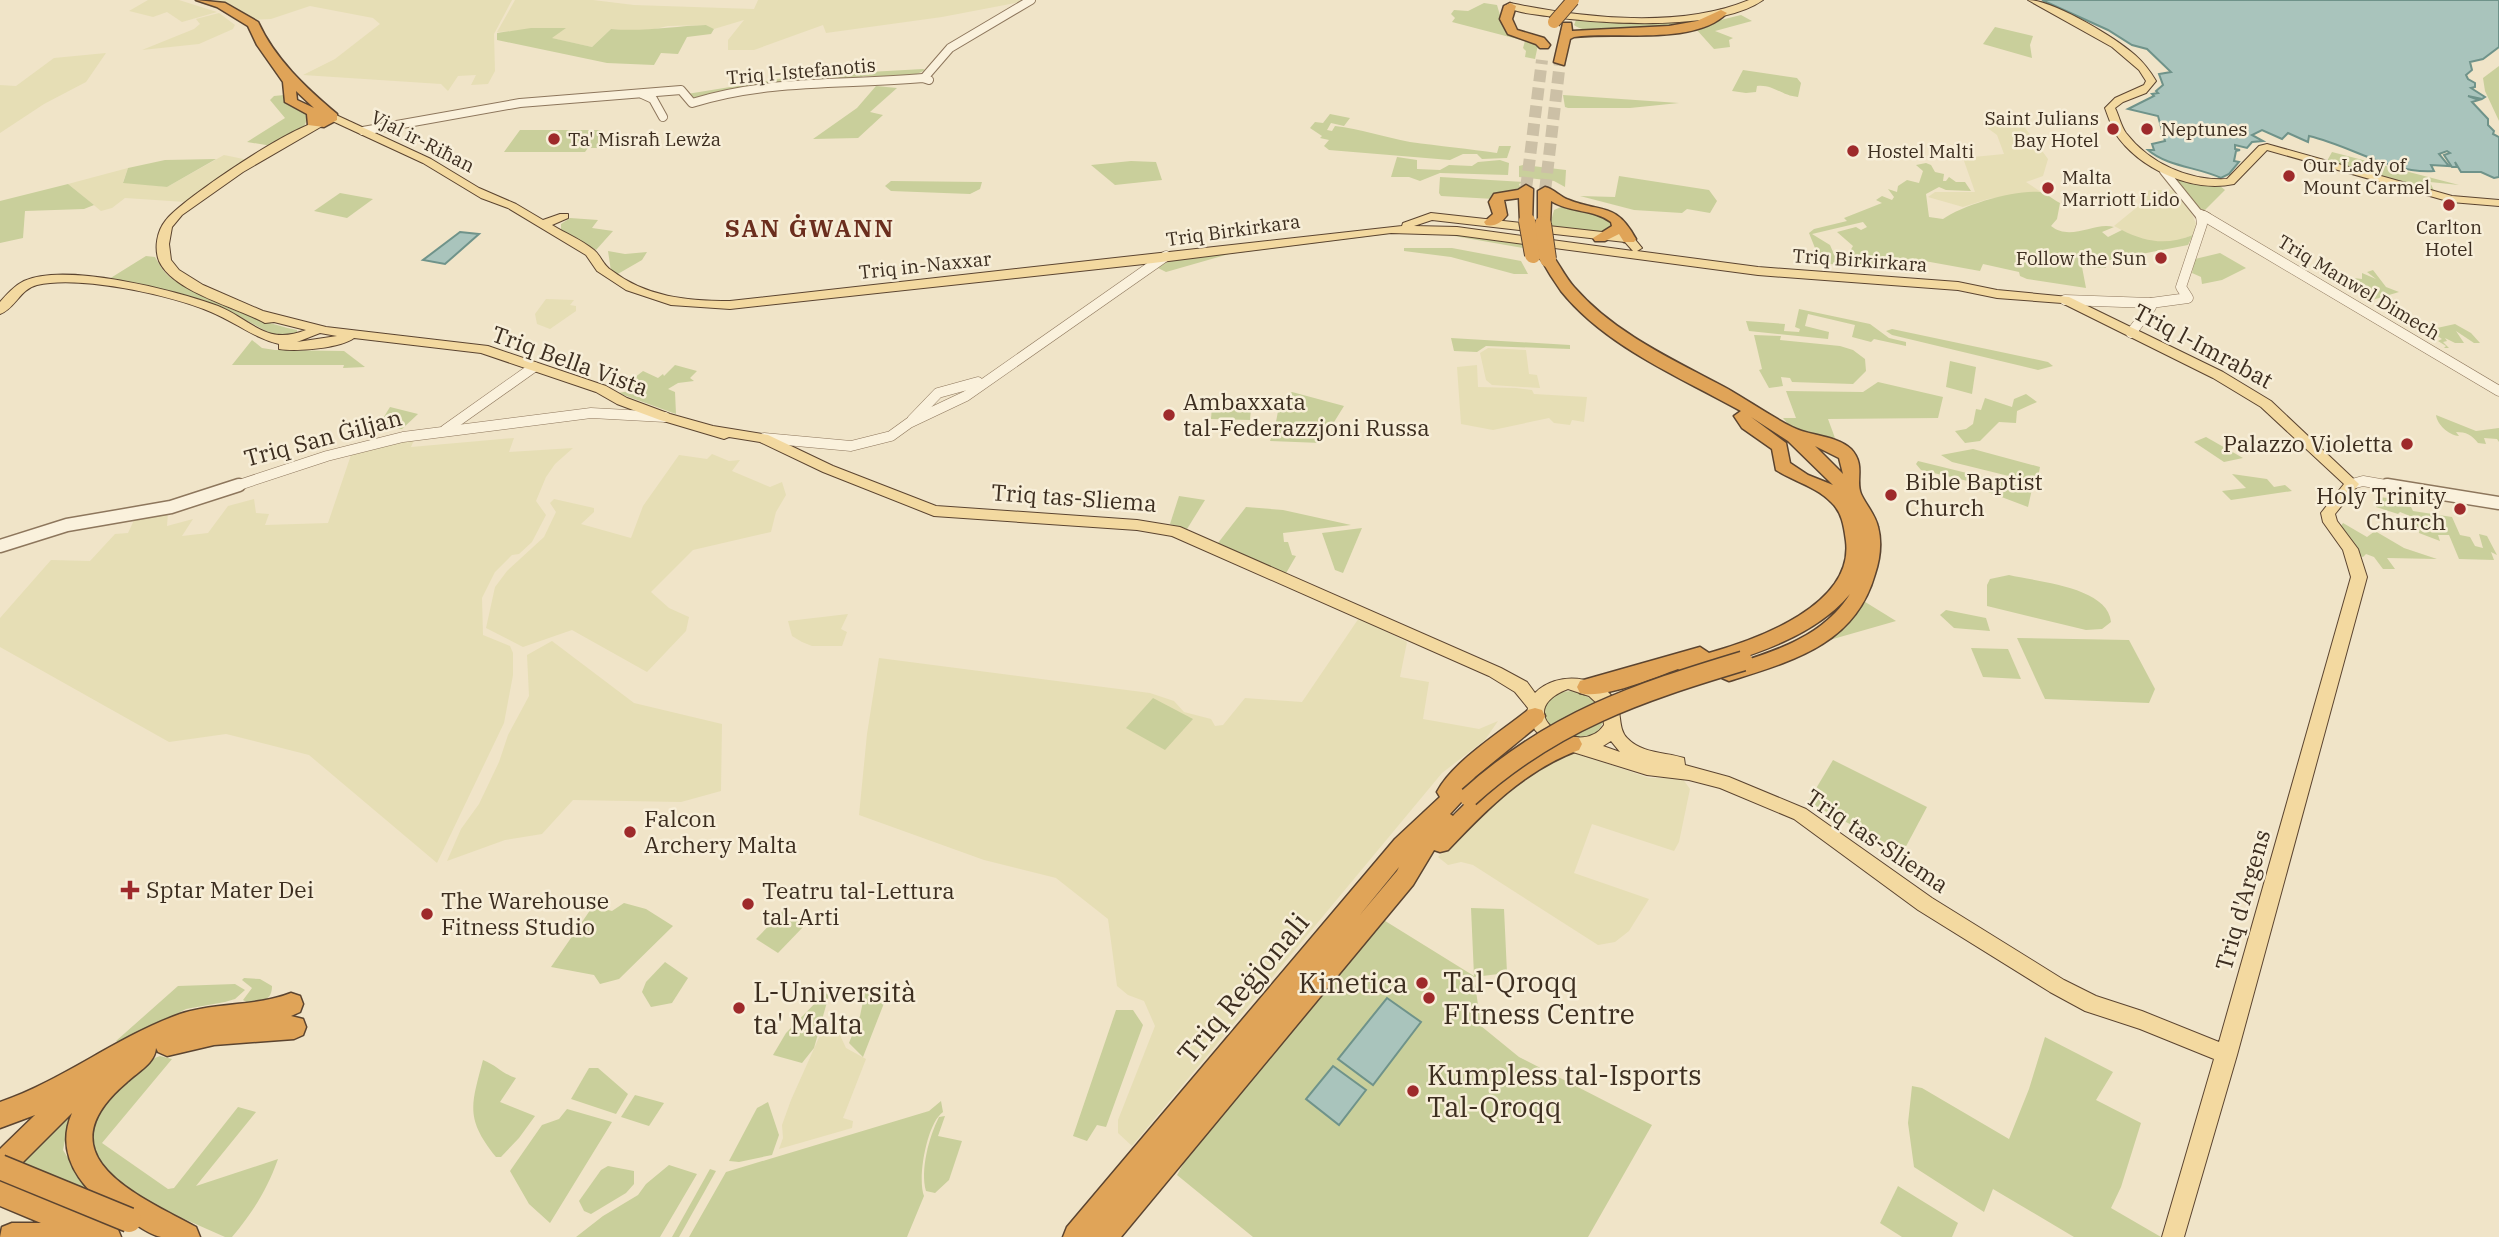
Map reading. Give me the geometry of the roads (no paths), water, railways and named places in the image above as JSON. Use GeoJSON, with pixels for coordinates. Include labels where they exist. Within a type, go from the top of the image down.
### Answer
{"type":"FeatureCollection","features":[{"type":"Feature","properties":{"kind":"highway"},"geometry":{"type":"LineString","coordinates":[[190,0],[223,11],[246,27]]}},
{"type":"Feature","properties":{"kind":"highway"},"geometry":{"type":"LineString","coordinates":[[202,0],[230,9],[246,27],[260,52],[289,81],[291,102],[308,109],[320,121]]}},
{"type":"Feature","properties":{"kind":"highway"},"geometry":{"type":"LineString","coordinates":[[1542,60],[1546,40],[1554,22],[1573,0]]}},
{"type":"Feature","properties":{"kind":"highway"},"geometry":{"type":"LineString","coordinates":[[1560,62],[1567,23],[1582,0]]}},
{"type":"Feature","properties":{"kind":"highway"},"geometry":{"type":"LineString","coordinates":[[1510,6],[1506,12],[1512,32],[1540,41],[1546,40]]}},
{"type":"Feature","properties":{"kind":"highway"},"geometry":{"type":"LineString","coordinates":[[1567,23],[1585,32],[1609,34],[1672,29],[1713,18],[1721,13]]}},
{"type":"Feature","properties":{"kind":"highway"},"geometry":{"type":"LineString","coordinates":[[1564,37],[1585,32]]}},
{"type":"Feature","properties":{"kind":"highway"},"geometry":{"type":"LineString","coordinates":[[1491,222],[1500,215],[1496,202],[1499,197],[1522,193],[1526,189],[1520,223],[1540,257],[1557,296],[1574,312],[1620,345],[1742,416],[1801,456],[1846,496],[1867,519],[1870,537],[1867,572],[1852,605],[1817,641],[1796,651],[1637,705],[1614,720]]}},
{"type":"Feature","properties":{"kind":"highway"},"geometry":{"type":"LineString","coordinates":[[1467,792],[1502,754],[1588,701],[1761,645],[1822,609],[1848,583],[1856,549],[1846,496],[1854,472],[1849,458],[1830,443],[1798,436],[1781,428],[1603,323],[1569,293],[1540,257],[1545,191],[1561,201],[1615,216],[1622,223],[1630,246]]}},
{"type":"Feature","properties":{"kind":"highway"},"geometry":{"type":"LineString","coordinates":[[1543,224],[1547,221],[1552,207],[1558,205],[1604,213],[1616,219],[1619,226],[1615,232],[1600,238]]}},
{"type":"Feature","properties":{"kind":"highway"},"geometry":{"type":"LineString","coordinates":[[1467,792],[1590,712],[1743,662],[1805,637],[1852,605]]}},
{"type":"Feature","properties":{"kind":"highway"},"geometry":{"type":"LineString","coordinates":[[1587,687],[1613,682],[1791,627]]}},
{"type":"Feature","properties":{"kind":"highway"},"geometry":{"type":"LineString","coordinates":[[1403,846],[1436,804],[1468,771],[1535,710]]}},
{"type":"Feature","properties":{"kind":"highway"},"geometry":{"type":"LineString","coordinates":[[1405,878],[1512,776],[1543,755],[1575,745]]}},
{"type":"Feature","properties":{"kind":"highway","name":"Triq Reġjonali"},"geometry":{"type":"LineString","coordinates":[[1103,1237],[1172,1137],[1403,846],[1467,792]]}},
{"type":"Feature","properties":{"kind":"highway","name":"Triq Reġjonali"},"geometry":{"type":"LineString","coordinates":[[1077,1237],[1172,1137],[1405,878],[1419,851],[1467,792]]}},
{"type":"Feature","properties":{"kind":"highway"},"geometry":{"type":"LineString","coordinates":[[0,1115],[25,1108],[63,1090],[135,1051],[293,1015]]}},
{"type":"Feature","properties":{"kind":"highway"},"geometry":{"type":"LineString","coordinates":[[135,1051],[80,1087],[5,1162],[130,1220],[174,1237]]}},
{"type":"Feature","properties":{"kind":"highway"},"geometry":{"type":"LineString","coordinates":[[135,1051],[89,1105],[80,1126],[77,1150],[95,1178],[114,1195],[186,1237]]}},
{"type":"Feature","properties":{"kind":"highway"},"geometry":{"type":"LineString","coordinates":[[1062,1237],[1172,1137]]}},
{"type":"Feature","properties":{"kind":"highway"},"geometry":{"type":"LineString","coordinates":[[1115,1237],[1171,1166],[1172,1137]]}},
{"type":"Feature","properties":{"kind":"highway"},"geometry":{"type":"LineString","coordinates":[[0,1193],[107,1237]]}},
{"type":"Feature","properties":{"kind":"highway"},"geometry":{"type":"LineString","coordinates":[[12,1237],[57,1237]]}},
{"type":"Feature","properties":{"kind":"main road"},"geometry":{"type":"LineString","coordinates":[[1510,6],[1580,18],[1648,20],[1721,13],[1758,0]]}},
{"type":"Feature","properties":{"kind":"main road"},"geometry":{"type":"LineString","coordinates":[[2033,0],[2123,50],[2146,69],[2151,81],[2146,89],[2111,104],[2110,107],[2122,135],[2164,171],[2208,182],[2230,182],[2267,147],[2451,199],[2499,203]]}},
{"type":"Feature","properties":{"kind":"main road","name":"Vjal ir-Riħan"},"geometry":{"type":"LineString","coordinates":[[320,121],[350,125],[427,161],[591,253],[593,260]]}},
{"type":"Feature","properties":{"kind":"main road","name":"Triq Bella Vista"},"geometry":{"type":"LineString","coordinates":[[320,121],[192,201],[169,223],[163,239],[163,253],[167,265],[184,280],[262,315],[304,338],[368,337]]}},
{"type":"Feature","properties":{"kind":"main road","name":"Vjal ir-Riħan"},"geometry":{"type":"LineString","coordinates":[[479,191],[582,256],[593,260],[638,294],[688,305]]}},
{"type":"Feature","properties":{"kind":"main road"},"geometry":{"type":"LineString","coordinates":[[1427,218],[1429,228],[1439,230]]}},
{"type":"Feature","properties":{"kind":"main road","name":"Triq Birkirkara"},"geometry":{"type":"LineString","coordinates":[[1391,229],[1427,218],[1520,223],[1600,238],[1630,246],[1652,256],[1758,271],[1958,286],[1997,294],[2065,300]]}},
{"type":"Feature","properties":{"kind":"main road","name":"Triq Birkirkara"},"geometry":{"type":"LineString","coordinates":[[1166,256],[1391,229],[1439,230],[1630,246]]}},
{"type":"Feature","properties":{"kind":"main road","name":"Triq in-Naxxar"},"geometry":{"type":"LineString","coordinates":[[688,305],[730,305],[1166,256]]}},
{"type":"Feature","properties":{"kind":"main road"},"geometry":{"type":"LineString","coordinates":[[0,310],[30,283],[53,280],[88,282],[127,286],[212,308],[254,329],[271,343],[304,338],[324,339],[323,330]]}},
{"type":"Feature","properties":{"kind":"main road","name":"Triq l-Imrabat"},"geometry":{"type":"LineString","coordinates":[[2065,300],[2231,381],[2266,404],[2352,484]]}},
{"type":"Feature","properties":{"kind":"main road","name":"Triq Bella Vista"},"geometry":{"type":"LineString","coordinates":[[262,315],[323,330],[368,337],[483,349],[601,390],[665,417],[715,430]]}},
{"type":"Feature","properties":{"kind":"main road","name":"Triq Bella Vista"},"geometry":{"type":"LineString","coordinates":[[304,338],[323,330]]}},
{"type":"Feature","properties":{"kind":"main road","name":"Triq tas-Sliema"},"geometry":{"type":"LineString","coordinates":[[715,430],[763,438],[803,450],[934,510],[996,517],[1137,525],[1175,531],[1495,673],[1521,687],[1535,710]]}},
{"type":"Feature","properties":{"kind":"main road","name":"Triq tas-Sliema"},"geometry":{"type":"LineString","coordinates":[[715,430],[803,450]]}},
{"type":"Feature","properties":{"kind":"main road","name":"Triq d'Argens"},"geometry":{"type":"LineString","coordinates":[[2173,1237],[2227,1055],[2359,577],[2350,549],[2330,522],[2328,513],[2352,484]]}},
{"type":"Feature","properties":{"kind":"main road","name":"Triq tas-Sliema"},"geometry":{"type":"LineString","coordinates":[[1495,673],[1550,687]]}},
{"type":"Feature","properties":{"kind":"main road"},"geometry":{"type":"LineString","coordinates":[[1568,683],[1587,687],[1601,695],[1610,705],[1614,720],[1608,735],[1596,742],[1575,745],[1555,739],[1542,729],[1535,710],[1540,695],[1550,687],[1568,683]]}},
{"type":"Feature","properties":{"kind":"main road","name":"Triq tas-Sliema"},"geometry":{"type":"LineString","coordinates":[[1614,720],[1615,738],[1630,750],[1740,780],[1746,781],[1749,778]]}},
{"type":"Feature","properties":{"kind":"main road","name":"Triq tas-Sliema"},"geometry":{"type":"LineString","coordinates":[[1575,745],[1647,768],[1689,773],[1723,782],[1800,814],[1925,904],[1987,944],[2020,961]]}},
{"type":"Feature","properties":{"kind":"main road","name":"Triq tas-Sliema"},"geometry":{"type":"LineString","coordinates":[[1688,765],[1802,808],[1930,894],[2057,986],[2092,1004],[2142,1020],[2227,1055]]}},
{"type":"Feature","properties":{"kind":"street","name":"Triq l-Istefanotis"},"geometry":{"type":"LineString","coordinates":[[656,96],[681,90],[692,103],[751,88],[859,80],[915,79],[914,82],[926,83],[929,80],[924,78],[957,43],[1031,0]]}},
{"type":"Feature","properties":{"kind":"street"},"geometry":{"type":"LineString","coordinates":[[368,134],[397,125],[520,103],[642,94],[656,96],[663,117]]}},
{"type":"Feature","properties":{"kind":"street"},"geometry":{"type":"LineString","coordinates":[[2065,300],[2151,303],[2188,298],[2181,287],[2202,219],[2164,171]]}},
{"type":"Feature","properties":{"kind":"street","name":"Triq Manwel Dimech"},"geometry":{"type":"LineString","coordinates":[[2202,219],[2234,232],[2499,391]]}},
{"type":"Feature","properties":{"kind":"street","name":"Triq Birkirkara"},"geometry":{"type":"LineString","coordinates":[[803,450],[852,446],[891,436],[909,423],[943,408],[965,391],[991,379],[1166,256]]}},
{"type":"Feature","properties":{"kind":"street"},"geometry":{"type":"LineString","coordinates":[[2131,333],[2151,307],[2151,303]]}},
{"type":"Feature","properties":{"kind":"street"},"geometry":{"type":"LineString","coordinates":[[443,432],[534,367]]}},
{"type":"Feature","properties":{"kind":"street","name":"Triq Birkirkara"},"geometry":{"type":"LineString","coordinates":[[909,423],[927,402],[939,393],[965,391]]}},
{"type":"Feature","properties":{"kind":"street"},"geometry":{"type":"LineString","coordinates":[[927,402],[929,407],[943,408]]}},
{"type":"Feature","properties":{"kind":"street","name":"Triq San Ġiljan"},"geometry":{"type":"LineString","coordinates":[[0,546],[67,525],[171,507],[340,453],[403,436],[548,416],[614,413],[665,417]]}},
{"type":"Feature","properties":{"kind":"street"},"geometry":{"type":"LineString","coordinates":[[2352,484],[2363,481],[2499,503]]}},
{"type":"Feature","properties":{"kind":"water"},"geometry":{"type":"Polygon","coordinates":[[[2042,0],[2499,0],[2499,47],[2483,59],[2470,62],[2472,70],[2466,75],[2475,83],[2475,87],[2471,88],[2485,97],[2482,99],[2468,96],[2479,100],[2472,102],[2488,119],[2493,134],[2499,137],[2499,177],[2494,178],[2481,172],[2461,172],[2455,162],[2457,167],[2452,167],[2444,155],[2450,153],[2447,151],[2439,154],[2449,166],[2431,165],[2434,171],[2418,171],[2386,164],[2325,140],[2309,136],[2308,142],[2288,133],[2282,139],[2262,130],[2252,135],[2263,141],[2252,142],[2247,148],[2235,145],[2235,149],[2240,150],[2236,151],[2234,161],[2239,162],[2229,174],[2221,178],[2165,160],[2148,150],[2154,150],[2152,144],[2165,141],[2158,116],[2128,109],[2158,93],[2156,91],[2163,85],[2159,74],[2171,72],[2147,49],[2132,45],[2108,30],[2042,0]]]}},
{"type":"Feature","properties":{"kind":"water"},"geometry":{"type":"Polygon","coordinates":[[[460,232],[479,234],[445,264],[423,260],[460,232]]]}},
{"type":"Feature","properties":{"kind":"water"},"geometry":{"type":"Polygon","coordinates":[[[1387,998],[1421,1022],[1373,1085],[1338,1059],[1387,998]]]}},
{"type":"Feature","properties":{"kind":"water"},"geometry":{"type":"Polygon","coordinates":[[[1333,1066],[1366,1090],[1339,1125],[1306,1099],[1333,1066]]]}},
{"type":"Feature","properties":{"kind":"tunnel"},"geometry":{"type":"LineString","coordinates":[[1526,189],[1542,60]]}},
{"type":"Feature","properties":{"kind":"tunnel"},"geometry":{"type":"LineString","coordinates":[[1545,191],[1560,62]]}},
{"type":"Feature","properties":{"kind":"place","name":"Saint Julians Bay Hotel"},"geometry":{"type":"Point","coordinates":[2113,129]}},
{"type":"Feature","properties":{"kind":"place","name":"Neptunes"},"geometry":{"type":"Point","coordinates":[2147,129]}},
{"type":"Feature","properties":{"kind":"place","name":"Ta' Misraħ Lewża"},"geometry":{"type":"Point","coordinates":[554,139]}},
{"type":"Feature","properties":{"kind":"place","name":"Hostel Malti"},"geometry":{"type":"Point","coordinates":[1853,151]}},
{"type":"Feature","properties":{"kind":"place","name":"Our Lady of Mount Carmel"},"geometry":{"type":"Point","coordinates":[2289,176]}},
{"type":"Feature","properties":{"kind":"place","name":"Malta Marriott Lido"},"geometry":{"type":"Point","coordinates":[2048,188]}},
{"type":"Feature","properties":{"kind":"place","name":"Carlton Hotel"},"geometry":{"type":"Point","coordinates":[2449,205]}},
{"type":"Feature","properties":{"kind":"place","name":"Follow the Sun"},"geometry":{"type":"Point","coordinates":[2161,258]}},
{"type":"Feature","properties":{"kind":"place","name":"Ambaxxata tal-Federazzjoni Russa"},"geometry":{"type":"Point","coordinates":[1169,415]}},
{"type":"Feature","properties":{"kind":"place","name":"Palazzo Violetta"},"geometry":{"type":"Point","coordinates":[2407,444]}},
{"type":"Feature","properties":{"kind":"place","name":"Bible Baptist Church"},"geometry":{"type":"Point","coordinates":[1891,495]}},
{"type":"Feature","properties":{"kind":"place","name":"Holy Trinity Church"},"geometry":{"type":"Point","coordinates":[2460,509]}},
{"type":"Feature","properties":{"kind":"place","name":"Falcon Archery Malta"},"geometry":{"type":"Point","coordinates":[630,832]}},
{"type":"Feature","properties":{"kind":"place","name":"Sptar Mater Dei"},"geometry":{"type":"Point","coordinates":[130,890]}},
{"type":"Feature","properties":{"kind":"place","name":"Teatru tal-Lettura tal-Arti"},"geometry":{"type":"Point","coordinates":[748,904]}},
{"type":"Feature","properties":{"kind":"place","name":"The Warehouse Fitness Studio"},"geometry":{"type":"Point","coordinates":[427,914]}},
{"type":"Feature","properties":{"kind":"place","name":"Kinetica"},"geometry":{"type":"Point","coordinates":[1422,983]}},
{"type":"Feature","properties":{"kind":"place","name":"Tal-Qroqq FItness Centre"},"geometry":{"type":"Point","coordinates":[1429,998]}},
{"type":"Feature","properties":{"kind":"place","name":"L-Università ta' Malta"},"geometry":{"type":"Point","coordinates":[739,1008]}},
{"type":"Feature","properties":{"kind":"place","name":"Kumpless tal-Isports Tal-Qroqq"},"geometry":{"type":"Point","coordinates":[1413,1091]}},
{"type":"Feature","properties":{"kind":"district","name":"SAN ĠWANN"},"geometry":{"type":"Point","coordinates":[810,229]}}]}
